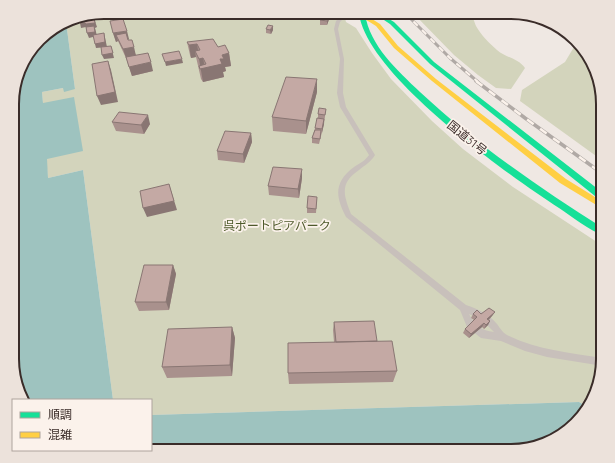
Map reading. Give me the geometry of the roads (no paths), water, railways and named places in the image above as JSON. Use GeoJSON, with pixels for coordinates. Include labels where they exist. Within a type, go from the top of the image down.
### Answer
{"type":"FeatureCollection","features":[{"type":"Feature","properties":{"kind":"main road","name":"国道31号"},"geometry":{"type":"LineString","coordinates":[[363,19],[365,26],[379,51],[400,76],[442,118],[476,146],[534,188],[596,228]]}},
{"type":"Feature","properties":{"kind":"main road"},"geometry":{"type":"LineString","coordinates":[[369,19],[378,25],[396,47],[466,106],[563,181],[596,202]]}},
{"type":"Feature","properties":{"kind":"main road"},"geometry":{"type":"LineString","coordinates":[[378,19],[378,25]]}},
{"type":"Feature","properties":{"kind":"main road"},"geometry":{"type":"LineString","coordinates":[[386,19],[392,23],[432,63],[596,192]]}},
{"type":"Feature","properties":{"kind":"lane"},"geometry":{"type":"LineString","coordinates":[[340,19],[336,29],[342,59],[340,92],[343,107],[372,155],[369,160],[352,172],[341,183],[340,197],[348,215],[463,308],[479,312],[493,324],[502,338]]}},
{"type":"Feature","properties":{"kind":"lane"},"geometry":{"type":"LineString","coordinates":[[463,308],[470,324],[484,335],[502,338],[525,347],[547,353],[596,361]]}},
{"type":"Feature","properties":{"kind":"water"},"geometry":{"type":"Polygon","coordinates":[[[67,28],[75,89],[64,92],[63,88],[42,92],[43,103],[74,97],[83,151],[47,159],[48,178],[83,170],[113,399],[29,399],[25,392],[19,365],[20,93],[22,82],[30,61],[48,40],[61,30],[67,28]]]}},
{"type":"Feature","properties":{"kind":"water"},"geometry":{"type":"Polygon","coordinates":[[[579,402],[583,404],[567,423],[549,435],[533,441],[511,444],[152,444],[152,415],[579,402]]]}},
{"type":"Feature","properties":{"kind":"railway"},"geometry":{"type":"LineString","coordinates":[[411,19],[450,58],[478,82]]}},
{"type":"Feature","properties":{"kind":"railway"},"geometry":{"type":"LineString","coordinates":[[476,81],[596,169]]}},
{"type":"Feature","properties":{"kind":"park label","name":"呉ポートピアパーク"},"geometry":{"type":"Point","coordinates":[277,226]}}]}
